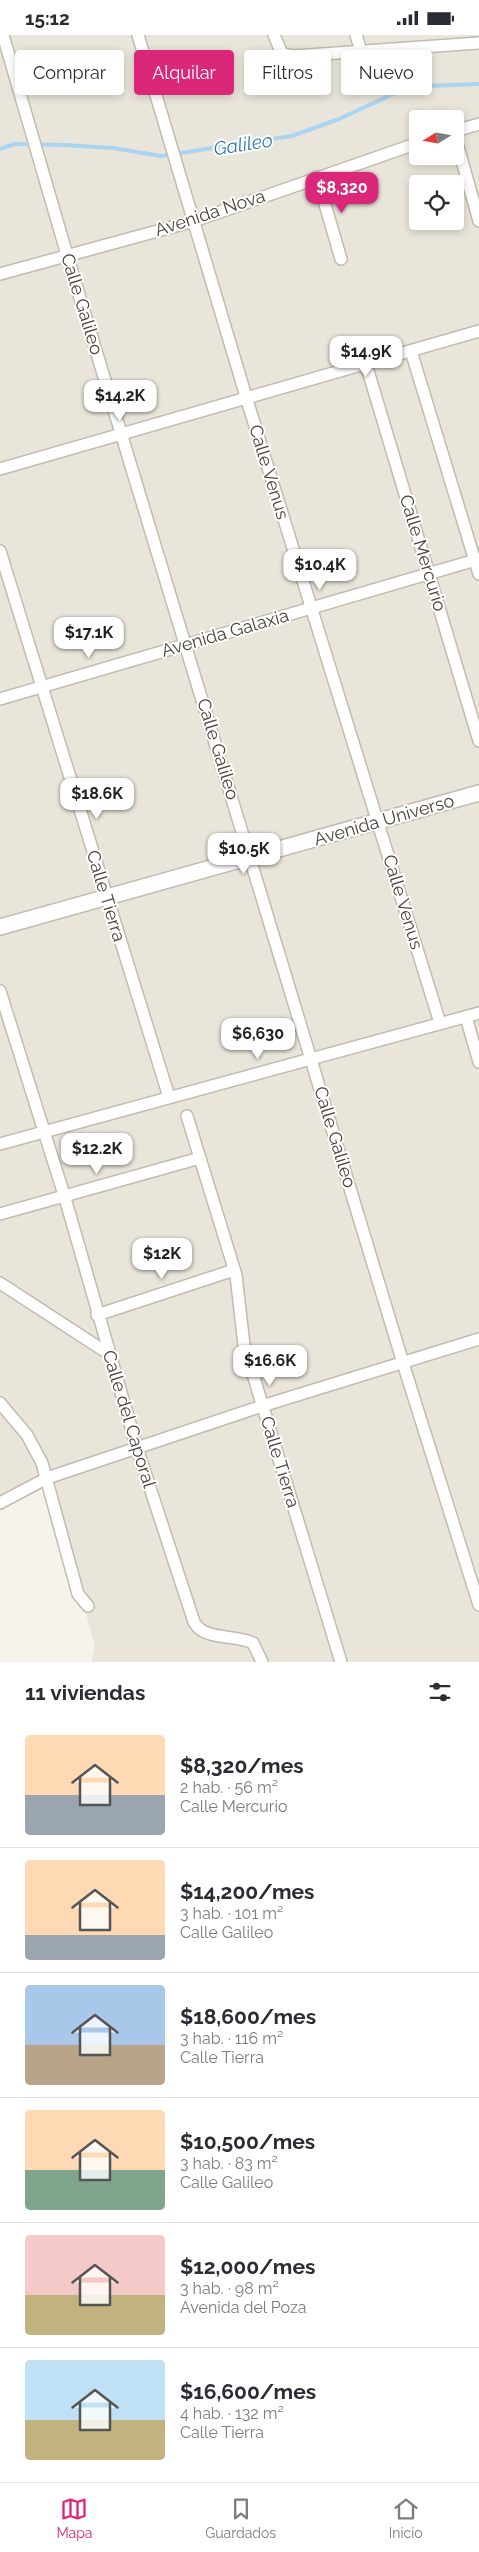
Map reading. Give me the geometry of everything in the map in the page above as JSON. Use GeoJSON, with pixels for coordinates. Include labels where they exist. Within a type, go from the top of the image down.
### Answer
{"type":"FeatureCollection","features":[{"type":"Feature","properties":{"kind":"street","name":"Calle Galileo"},"geometry":{"type":"LineString","coordinates":[[3,35],[32,128],[67,255],[403,1363],[479,1605]]}},
{"type":"Feature","properties":{"kind":"street","name":"Calle Venus"},"geometry":{"type":"LineString","coordinates":[[138,35],[176,167],[440,1023]]}},
{"type":"Feature","properties":{"kind":"street"},"geometry":{"type":"LineString","coordinates":[[274,35],[282,54],[294,56],[341,52]]}},
{"type":"Feature","properties":{"kind":"street"},"geometry":{"type":"LineString","coordinates":[[356,35],[361,50]]}},
{"type":"Feature","properties":{"kind":"street"},"geometry":{"type":"LineString","coordinates":[[372,50],[471,41]]}},
{"type":"Feature","properties":{"kind":"street"},"geometry":{"type":"LineString","coordinates":[[464,128],[479,124]]}},
{"type":"Feature","properties":{"kind":"street","name":"Avenida Nova"},"geometry":{"type":"LineString","coordinates":[[0,274],[194,221],[409,146]]}},
{"type":"Feature","properties":{"kind":"street"},"geometry":{"type":"LineString","coordinates":[[463,165],[479,221]]}},
{"type":"Feature","properties":{"kind":"street"},"geometry":{"type":"LineString","coordinates":[[317,177],[341,259]]}},
{"type":"Feature","properties":{"kind":"street"},"geometry":{"type":"LineString","coordinates":[[0,469],[479,331]]}},
{"type":"Feature","properties":{"kind":"street"},"geometry":{"type":"LineString","coordinates":[[411,351],[477,559],[479,574]]}},
{"type":"Feature","properties":{"kind":"street","name":"Calle Mercurio"},"geometry":{"type":"LineString","coordinates":[[366,364],[479,741]]}},
{"type":"Feature","properties":{"kind":"street","name":"Calle Tierra"},"geometry":{"type":"LineString","coordinates":[[0,551],[169,1097]]}},
{"type":"Feature","properties":{"kind":"street","name":"Avenida Galaxia"},"geometry":{"type":"LineString","coordinates":[[0,699],[477,559]]}},
{"type":"Feature","properties":{"kind":"street","name":"Avenida Universo"},"geometry":{"type":"LineString","coordinates":[[0,927],[479,793]]}},
{"type":"Feature","properties":{"kind":"street","name":"Calle del Caporal"},"geometry":{"type":"LineString","coordinates":[[0,991],[65,1197],[97,1315],[137,1448],[197,1627],[205,1633],[252,1643],[262,1662]]}},
{"type":"Feature","properties":{"kind":"street"},"geometry":{"type":"LineString","coordinates":[[0,1145],[479,1013]]}},
{"type":"Feature","properties":{"kind":"street"},"geometry":{"type":"LineString","coordinates":[[466,1017],[479,1062]]}},
{"type":"Feature","properties":{"kind":"street","name":"Calle Tierra"},"geometry":{"type":"LineString","coordinates":[[187,1116],[234,1270],[244,1345],[341,1662]]}},
{"type":"Feature","properties":{"kind":"street"},"geometry":{"type":"LineString","coordinates":[[0,1214],[200,1159]]}},
{"type":"Feature","properties":{"kind":"street"},"geometry":{"type":"LineString","coordinates":[[97,1315],[234,1270]]}},
{"type":"Feature","properties":{"kind":"street"},"geometry":{"type":"LineString","coordinates":[[0,1283],[109,1354]]}},
{"type":"Feature","properties":{"kind":"street"},"geometry":{"type":"LineString","coordinates":[[0,1503],[47,1478],[262,1406],[479,1339]]}},
{"type":"Feature","properties":{"kind":"street"},"geometry":{"type":"LineString","coordinates":[[0,1403],[27,1435],[47,1478],[78,1594],[88,1606]]}},
{"type":"Feature","properties":{"kind":"shaded area"},"geometry":{"type":"Polygon","coordinates":[[[0,35],[479,35],[479,1662],[91,1662],[95,1646],[49,1481],[0,1506],[0,35]]]}},
{"type":"Feature","properties":{"kind":"waterway","name":"Galileo"},"geometry":{"type":"LineString","coordinates":[[0,149],[14,144],[64,145],[113,148],[161,156],[292,136],[339,119],[393,94],[427,86],[479,84]]}}]}
